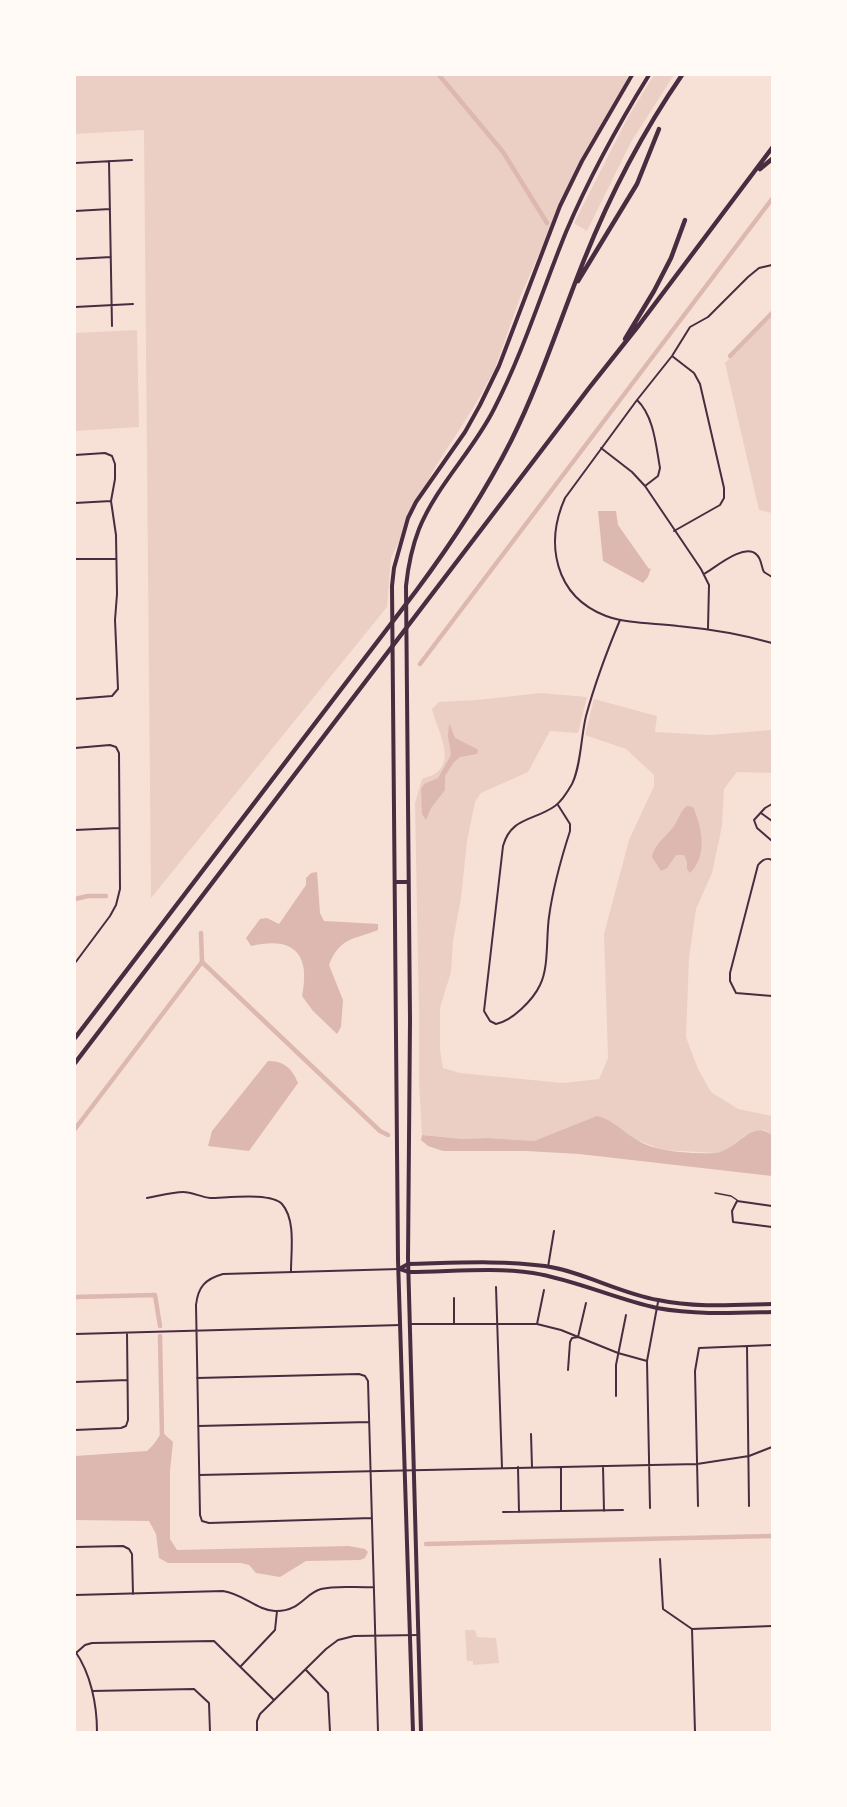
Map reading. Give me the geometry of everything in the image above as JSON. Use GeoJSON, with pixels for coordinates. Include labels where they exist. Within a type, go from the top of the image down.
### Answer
{"type":"FeatureCollection","features":[{"type":"Feature","properties":{"kind":"highway"},"geometry":{"type":"LineString","coordinates":[[75,1038],[416,591],[465,520],[510,442],[528,404],[612,196],[639,143],[682,75]]}},
{"type":"Feature","properties":{"kind":"highway"},"geometry":{"type":"LineString","coordinates":[[574,286],[636,184],[659,129]]}},
{"type":"Feature","properties":{"kind":"highway"},"geometry":{"type":"LineString","coordinates":[[75,1063],[772,148]]}},
{"type":"Feature","properties":{"kind":"highway"},"geometry":{"type":"LineString","coordinates":[[753,175],[772,159]]}},
{"type":"Feature","properties":{"kind":"highway"},"geometry":{"type":"LineString","coordinates":[[620,349],[671,258],[685,220]]}},
{"type":"Feature","properties":{"kind":"main road"},"geometry":{"type":"LineString","coordinates":[[413,1732],[397,1174],[392,586],[394,568],[401,539],[416,502],[465,432],[480,405],[499,366],[560,206],[582,161],[632,75]]}},
{"type":"Feature","properties":{"kind":"main road"},"geometry":{"type":"LineString","coordinates":[[421,1732],[408,1264],[410,1020],[406,586],[409,560],[419,528],[433,503],[494,411],[513,371],[567,232],[596,166],[649,75]]}},
{"type":"Feature","properties":{"kind":"main road"},"geometry":{"type":"LineString","coordinates":[[395,882],[408,882]]}},
{"type":"Feature","properties":{"kind":"main road"},"geometry":{"type":"LineString","coordinates":[[399,1269],[408,1264],[513,1262],[548,1267],[658,1300],[691,1305],[772,1304]]}},
{"type":"Feature","properties":{"kind":"main road"},"geometry":{"type":"LineString","coordinates":[[399,1269],[409,1272],[530,1273],[571,1281],[657,1308],[691,1313],[772,1312]]}},
{"type":"Feature","properties":{"kind":"street"},"geometry":{"type":"LineString","coordinates":[[75,163],[132,160]]}},
{"type":"Feature","properties":{"kind":"street"},"geometry":{"type":"LineString","coordinates":[[109,162],[112,326]]}},
{"type":"Feature","properties":{"kind":"street"},"geometry":{"type":"LineString","coordinates":[[75,211],[110,209]]}},
{"type":"Feature","properties":{"kind":"street"},"geometry":{"type":"LineString","coordinates":[[75,258],[111,257]]}},
{"type":"Feature","properties":{"kind":"street"},"geometry":{"type":"LineString","coordinates":[[772,265],[759,268],[708,317],[690,327],[672,356],[565,498],[559,512],[554,543],[561,574],[571,589],[591,608],[620,620],[708,629],[744,635],[772,643]]}},
{"type":"Feature","properties":{"kind":"street"},"geometry":{"type":"LineString","coordinates":[[75,307],[133,304]]}},
{"type":"Feature","properties":{"kind":"street"},"geometry":{"type":"LineString","coordinates":[[672,356],[694,373],[700,384],[724,488],[724,498],[720,505],[674,531]]}},
{"type":"Feature","properties":{"kind":"street"},"geometry":{"type":"LineString","coordinates":[[637,400],[649,416],[660,468],[658,476],[645,486]]}},
{"type":"Feature","properties":{"kind":"street"},"geometry":{"type":"LineString","coordinates":[[601,448],[632,472],[645,486],[704,575],[709,585],[708,629]]}},
{"type":"Feature","properties":{"kind":"street"},"geometry":{"type":"LineString","coordinates":[[75,455],[105,453],[112,456],[115,464],[111,501],[116,535],[115,620],[118,689],[112,696],[75,699]]}},
{"type":"Feature","properties":{"kind":"street"},"geometry":{"type":"LineString","coordinates":[[75,503],[111,501]]}},
{"type":"Feature","properties":{"kind":"street"},"geometry":{"type":"LineString","coordinates":[[704,575],[742,550],[750,550],[761,560],[764,572],[772,577]]}},
{"type":"Feature","properties":{"kind":"street"},"geometry":{"type":"LineString","coordinates":[[75,559],[116,559]]}},
{"type":"Feature","properties":{"kind":"street"},"geometry":{"type":"LineString","coordinates":[[558,805],[567,816],[570,831],[554,887],[541,984],[534,994],[503,1022],[495,1023],[490,1021],[484,1011],[507,834],[519,822],[529,820],[558,805],[573,781],[586,715],[620,620]]}},
{"type":"Feature","properties":{"kind":"street"},"geometry":{"type":"LineString","coordinates":[[75,748],[110,745],[116,747],[119,753],[120,828],[120,889],[116,905],[75,963]]}},
{"type":"Feature","properties":{"kind":"street"},"geometry":{"type":"LineString","coordinates":[[772,804],[754,820],[755,826],[772,841]]}},
{"type":"Feature","properties":{"kind":"street"},"geometry":{"type":"LineString","coordinates":[[761,813],[772,822]]}},
{"type":"Feature","properties":{"kind":"street"},"geometry":{"type":"LineString","coordinates":[[75,830],[120,828]]}},
{"type":"Feature","properties":{"kind":"street"},"geometry":{"type":"LineString","coordinates":[[772,860],[762,860],[758,865],[737,939],[730,981],[736,993],[772,996]]}},
{"type":"Feature","properties":{"kind":"street"},"geometry":{"type":"LineString","coordinates":[[147,1198],[184,1192],[204,1197],[277,1200],[288,1214],[290,1224],[291,1272]]}},
{"type":"Feature","properties":{"kind":"street"},"geometry":{"type":"LineString","coordinates":[[772,1206],[738,1201],[732,1215],[733,1222],[772,1227]]}},
{"type":"Feature","properties":{"kind":"street"},"geometry":{"type":"LineString","coordinates":[[548,1267],[554,1232]]}},
{"type":"Feature","properties":{"kind":"street"},"geometry":{"type":"LineString","coordinates":[[372,1518],[209,1523],[202,1521],[195,1331],[197,1293],[205,1281],[223,1274],[399,1269]]}},
{"type":"Feature","properties":{"kind":"street"},"geometry":{"type":"LineString","coordinates":[[496,1287],[502,1468]]}},
{"type":"Feature","properties":{"kind":"street"},"geometry":{"type":"LineString","coordinates":[[537,1324],[544,1290]]}},
{"type":"Feature","properties":{"kind":"street"},"geometry":{"type":"LineString","coordinates":[[454,1299],[454,1323]]}},
{"type":"Feature","properties":{"kind":"street"},"geometry":{"type":"LineString","coordinates":[[650,1508],[646,1361],[658,1300]]}},
{"type":"Feature","properties":{"kind":"street"},"geometry":{"type":"LineString","coordinates":[[578,1337],[586,1303]]}},
{"type":"Feature","properties":{"kind":"street"},"geometry":{"type":"LineString","coordinates":[[616,1396],[618,1353],[626,1315]]}},
{"type":"Feature","properties":{"kind":"street"},"geometry":{"type":"LineString","coordinates":[[410,1324],[537,1324],[561,1329],[618,1353],[646,1361]]}},
{"type":"Feature","properties":{"kind":"street"},"geometry":{"type":"LineString","coordinates":[[75,1334],[401,1325]]}},
{"type":"Feature","properties":{"kind":"street"},"geometry":{"type":"LineString","coordinates":[[75,1430],[126,1426],[128,1420],[127,1333]]}},
{"type":"Feature","properties":{"kind":"street"},"geometry":{"type":"LineString","coordinates":[[568,1370],[570,1342],[572,1338],[578,1337]]}},
{"type":"Feature","properties":{"kind":"street"},"geometry":{"type":"LineString","coordinates":[[698,1506],[695,1371],[699,1348],[772,1345]]}},
{"type":"Feature","properties":{"kind":"street"},"geometry":{"type":"LineString","coordinates":[[747,1346],[749,1506]]}},
{"type":"Feature","properties":{"kind":"street"},"geometry":{"type":"LineString","coordinates":[[197,1378],[359,1374],[365,1376],[368,1381],[378,1732]]}},
{"type":"Feature","properties":{"kind":"street"},"geometry":{"type":"LineString","coordinates":[[75,1382],[127,1380]]}},
{"type":"Feature","properties":{"kind":"street"},"geometry":{"type":"LineString","coordinates":[[198,1426],[369,1422]]}},
{"type":"Feature","properties":{"kind":"street"},"geometry":{"type":"LineString","coordinates":[[531,1434],[532,1467]]}},
{"type":"Feature","properties":{"kind":"street"},"geometry":{"type":"LineString","coordinates":[[199,1474],[697,1464],[749,1455],[772,1447]]}},
{"type":"Feature","properties":{"kind":"street"},"geometry":{"type":"LineString","coordinates":[[603,1466],[604,1511]]}},
{"type":"Feature","properties":{"kind":"street"},"geometry":{"type":"LineString","coordinates":[[518,1467],[519,1512]]}},
{"type":"Feature","properties":{"kind":"street"},"geometry":{"type":"LineString","coordinates":[[561,1467],[561,1511]]}},
{"type":"Feature","properties":{"kind":"street"},"geometry":{"type":"LineString","coordinates":[[503,1512],[623,1510]]}},
{"type":"Feature","properties":{"kind":"street"},"geometry":{"type":"LineString","coordinates":[[75,1547],[123,1546],[129,1549],[132,1554],[132,1594]]}},
{"type":"Feature","properties":{"kind":"street"},"geometry":{"type":"LineString","coordinates":[[660,1559],[663,1609],[692,1629],[772,1626]]}},
{"type":"Feature","properties":{"kind":"street"},"geometry":{"type":"LineString","coordinates":[[75,1595],[223,1591],[242,1596],[259,1607],[277,1611],[301,1604],[318,1590],[374,1587]]}},
{"type":"Feature","properties":{"kind":"street"},"geometry":{"type":"LineString","coordinates":[[241,1666],[275,1630],[277,1611]]}},
{"type":"Feature","properties":{"kind":"street"},"geometry":{"type":"LineString","coordinates":[[692,1629],[695,1732]]}},
{"type":"Feature","properties":{"kind":"street"},"geometry":{"type":"LineString","coordinates":[[257,1732],[258,1717],[326,1649],[338,1640],[354,1636],[418,1635]]}},
{"type":"Feature","properties":{"kind":"street"},"geometry":{"type":"LineString","coordinates":[[97,1732],[97,1712],[92,1691],[76,1652],[92,1643],[208,1640],[219,1644],[274,1700]]}},
{"type":"Feature","properties":{"kind":"street"},"geometry":{"type":"LineString","coordinates":[[306,1670],[328,1693],[330,1732]]}},
{"type":"Feature","properties":{"kind":"street"},"geometry":{"type":"LineString","coordinates":[[92,1691],[194,1689],[209,1703],[210,1732]]}},
{"type":"Feature","properties":{"kind":"lane"},"geometry":{"type":"LineString","coordinates":[[715,1193],[731,1196],[738,1201]]}},
{"type":"Feature","properties":{"kind":"shaded area"},"geometry":{"type":"Polygon","coordinates":[[[75,75],[629,75],[560,206],[521,295],[494,371],[434,469],[391,558],[387,607],[151,898],[144,130],[75,134],[75,75]]]}},
{"type":"Feature","properties":{"kind":"shaded area"},"geometry":{"type":"Polygon","coordinates":[[[654,75],[674,75],[631,142],[587,231],[574,223],[628,117],[654,75]]]}},
{"type":"Feature","properties":{"kind":"shaded area"},"geometry":{"type":"Polygon","coordinates":[[[772,316],[772,513],[759,510],[725,363],[772,316]]]}},
{"type":"Feature","properties":{"kind":"shaded area"},"geometry":{"type":"Polygon","coordinates":[[[137,330],[139,427],[75,431],[75,333],[137,330]]]}},
{"type":"Feature","properties":{"kind":"shaded area"},"geometry":{"type":"Polygon","coordinates":[[[598,511],[616,511],[618,525],[649,569],[651,568],[643,583],[603,561],[598,511]]]}},
{"type":"Feature","properties":{"kind":"shaded area"},"geometry":{"type":"Polygon","coordinates":[[[541,693],[587,697],[578,733],[550,731],[528,772],[481,793],[475,802],[467,841],[451,972],[440,1008],[440,1050],[443,1068],[460,1073],[563,1083],[599,1079],[608,1058],[604,934],[629,840],[654,786],[654,775],[626,749],[585,735],[594,699],[657,716],[655,732],[709,735],[772,730],[772,773],[737,772],[724,789],[722,826],[712,873],[696,909],[689,958],[686,1037],[698,1069],[711,1092],[738,1109],[772,1116],[772,1135],[765,1130],[744,1136],[727,1150],[716,1153],[663,1150],[637,1140],[613,1123],[597,1117],[534,1141],[462,1139],[422,1135],[419,1081],[415,803],[422,779],[436,773],[442,767],[444,760],[443,743],[432,709],[439,702],[541,693]]]}},
{"type":"Feature","properties":{"kind":"shaded area"},"geometry":{"type":"Polygon","coordinates":[[[449,725],[455,738],[478,751],[477,754],[460,757],[454,762],[445,776],[445,790],[431,808],[426,820],[422,814],[421,789],[424,784],[438,778],[451,755],[449,725]]]}},
{"type":"Feature","properties":{"kind":"shaded area"},"geometry":{"type":"Polygon","coordinates":[[[687,806],[693,807],[701,832],[701,850],[696,866],[690,873],[684,855],[676,855],[667,868],[661,871],[652,857],[653,852],[687,806]]]}},
{"type":"Feature","properties":{"kind":"shaded area"},"geometry":{"type":"Polygon","coordinates":[[[317,872],[320,913],[324,921],[378,924],[378,930],[343,944],[329,965],[343,1000],[341,1027],[337,1034],[313,1011],[302,996],[304,969],[296,951],[278,944],[251,946],[246,938],[260,919],[267,918],[279,924],[306,885],[306,878],[311,873],[317,872]]]}},
{"type":"Feature","properties":{"kind":"shaded area"},"geometry":{"type":"Polygon","coordinates":[[[268,1061],[279,1062],[287,1066],[298,1083],[249,1151],[208,1146],[212,1131],[268,1061]]]}},
{"type":"Feature","properties":{"kind":"shaded area"},"geometry":{"type":"Polygon","coordinates":[[[597,1116],[613,1123],[645,1144],[664,1150],[685,1152],[723,1151],[750,1133],[764,1131],[772,1135],[772,1176],[579,1154],[526,1151],[443,1151],[428,1146],[421,1140],[422,1135],[462,1139],[534,1141],[597,1116]]]}},
{"type":"Feature","properties":{"kind":"shaded area"},"geometry":{"type":"Polygon","coordinates":[[[162,1432],[173,1442],[170,1471],[170,1539],[177,1550],[349,1546],[365,1549],[368,1552],[365,1558],[306,1561],[280,1577],[256,1573],[249,1565],[241,1563],[168,1563],[159,1558],[156,1534],[149,1521],[75,1520],[75,1456],[147,1451],[162,1432]]]}},
{"type":"Feature","properties":{"kind":"shaded area"},"geometry":{"type":"Polygon","coordinates":[[[465,1630],[475,1630],[477,1637],[496,1638],[499,1663],[473,1665],[473,1661],[467,1661],[465,1630]]]}},
{"type":"Feature","properties":{"kind":"waterway"},"geometry":{"type":"LineString","coordinates":[[439,75],[503,152],[547,223]]}},
{"type":"Feature","properties":{"kind":"waterway"},"geometry":{"type":"LineString","coordinates":[[420,664],[772,199]]}},
{"type":"Feature","properties":{"kind":"waterway"},"geometry":{"type":"LineString","coordinates":[[730,356],[772,313]]}},
{"type":"Feature","properties":{"kind":"waterway"},"geometry":{"type":"LineString","coordinates":[[75,899],[106,896]]}},
{"type":"Feature","properties":{"kind":"waterway"},"geometry":{"type":"LineString","coordinates":[[201,933],[202,962],[380,1131],[388,1135]]}},
{"type":"Feature","properties":{"kind":"waterway"},"geometry":{"type":"LineString","coordinates":[[75,1129],[202,962]]}},
{"type":"Feature","properties":{"kind":"waterway"},"geometry":{"type":"LineString","coordinates":[[75,1297],[155,1295],[160,1326]]}},
{"type":"Feature","properties":{"kind":"waterway"},"geometry":{"type":"LineString","coordinates":[[160,1336],[162,1437]]}},
{"type":"Feature","properties":{"kind":"waterway"},"geometry":{"type":"LineString","coordinates":[[426,1544],[772,1536]]}}]}
